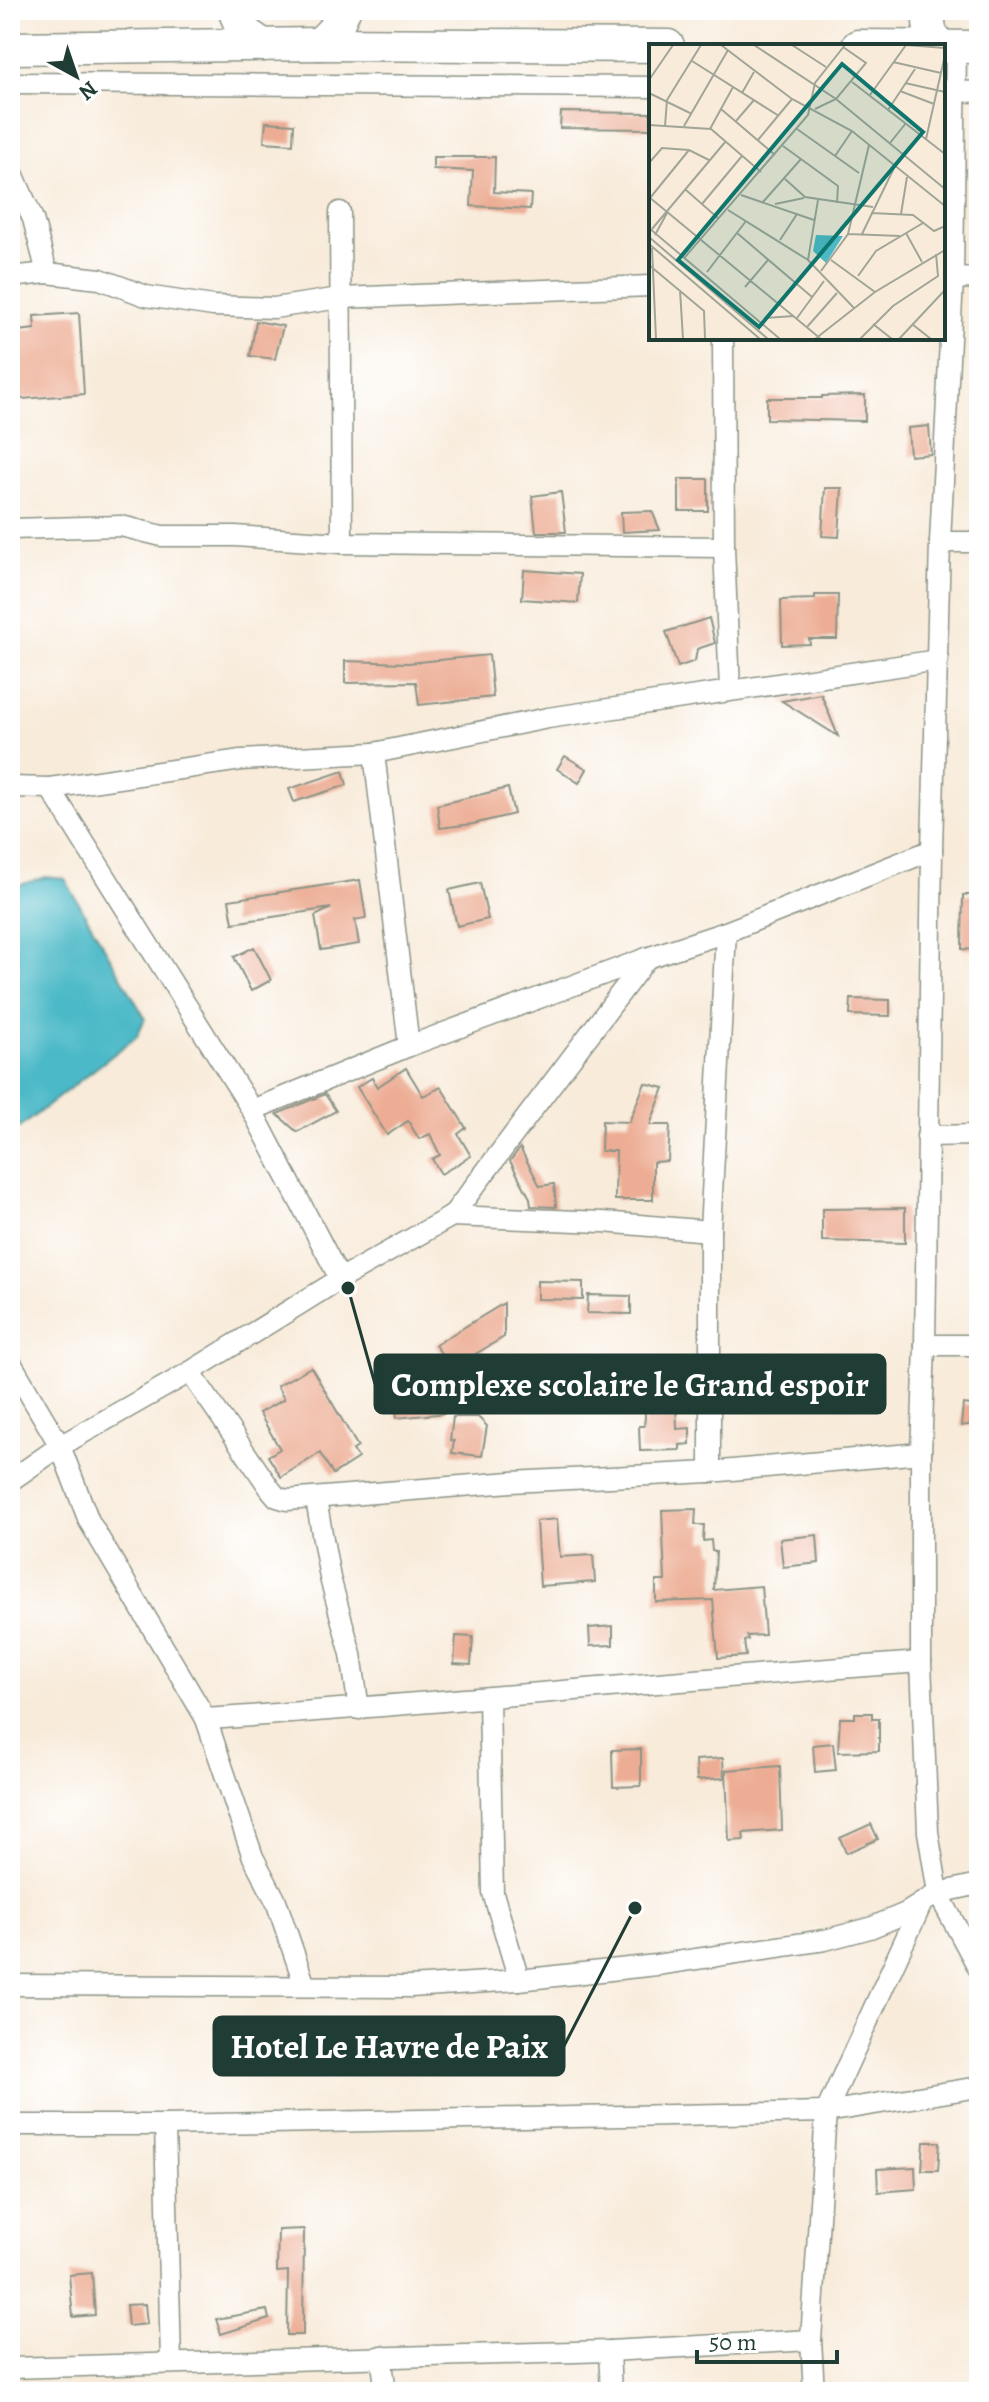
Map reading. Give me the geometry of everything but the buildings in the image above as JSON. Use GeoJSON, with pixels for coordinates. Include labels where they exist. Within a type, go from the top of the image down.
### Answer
{"type":"FeatureCollection","features":[{"type":"Feature","properties":{"kind":"highway"},"geometry":{"type":"LineString","coordinates":[[234,10],[243,31],[263,45]]}},
{"type":"Feature","properties":{"kind":"highway"},"geometry":{"type":"LineString","coordinates":[[319,44],[337,26],[344,10]]}},
{"type":"Feature","properties":{"kind":"highway"},"geometry":{"type":"LineString","coordinates":[[928,10],[930,32],[965,45]]}},
{"type":"Feature","properties":{"kind":"highway"},"geometry":{"type":"LineString","coordinates":[[10,48],[319,44],[649,46]]}},
{"type":"Feature","properties":{"kind":"highway"},"geometry":{"type":"LineString","coordinates":[[945,45],[965,45]]}},
{"type":"Feature","properties":{"kind":"street"},"geometry":{"type":"LineString","coordinates":[[814,2392],[811,2340],[826,2112],[930,1898],[921,1662],[921,1453],[932,850],[948,279],[949,92],[965,45]]}},
{"type":"Feature","properties":{"kind":"street"},"geometry":{"type":"LineString","coordinates":[[10,104],[14,83],[649,87]]}},
{"type":"Feature","properties":{"kind":"street"},"geometry":{"type":"LineString","coordinates":[[949,92],[979,92]]}},
{"type":"Feature","properties":{"kind":"street"},"geometry":{"type":"LineString","coordinates":[[10,138],[12,171],[33,219],[47,273]]}},
{"type":"Feature","properties":{"kind":"street"},"geometry":{"type":"LineString","coordinates":[[340,212],[342,543]]}},
{"type":"Feature","properties":{"kind":"street"},"geometry":{"type":"LineString","coordinates":[[10,277],[47,273],[100,279],[146,296],[213,306],[274,308],[340,298],[649,286]]}},
{"type":"Feature","properties":{"kind":"street"},"geometry":{"type":"LineString","coordinates":[[948,279],[979,278]]}},
{"type":"Feature","properties":{"kind":"street"},"geometry":{"type":"LineString","coordinates":[[723,340],[724,547],[730,690]]}},
{"type":"Feature","properties":{"kind":"street"},"geometry":{"type":"LineString","coordinates":[[10,529],[121,526],[162,536],[235,536],[342,543],[724,547]]}},
{"type":"Feature","properties":{"kind":"street"},"geometry":{"type":"LineString","coordinates":[[940,542],[979,542]]}},
{"type":"Feature","properties":{"kind":"street"},"geometry":{"type":"LineString","coordinates":[[10,787],[50,788],[241,760],[374,753],[548,718],[938,660]]}},
{"type":"Feature","properties":{"kind":"street"},"geometry":{"type":"LineString","coordinates":[[374,753],[409,1046]]}},
{"type":"Feature","properties":{"kind":"street"},"geometry":{"type":"LineString","coordinates":[[50,788],[252,1110],[340,1279]]}},
{"type":"Feature","properties":{"kind":"street"},"geometry":{"type":"LineString","coordinates":[[252,1110],[409,1046],[726,932],[932,850]]}},
{"type":"Feature","properties":{"kind":"street"},"geometry":{"type":"LineString","coordinates":[[710,1472],[710,1231],[726,932]]}},
{"type":"Feature","properties":{"kind":"street"},"geometry":{"type":"LineString","coordinates":[[10,1481],[60,1446],[452,1216],[647,958]]}},
{"type":"Feature","properties":{"kind":"street"},"geometry":{"type":"LineString","coordinates":[[927,1136],[979,1135]]}},
{"type":"Feature","properties":{"kind":"street"},"geometry":{"type":"LineString","coordinates":[[452,1216],[603,1222],[710,1231]]}},
{"type":"Feature","properties":{"kind":"street"},"geometry":{"type":"LineString","coordinates":[[925,1345],[979,1345]]}},
{"type":"Feature","properties":{"kind":"street"},"geometry":{"type":"LineString","coordinates":[[10,1361],[60,1446],[89,1521],[206,1719],[253,1857],[276,1901],[305,1986]]}},
{"type":"Feature","properties":{"kind":"street"},"geometry":{"type":"LineString","coordinates":[[190,1372],[277,1497],[287,1500],[511,1482],[710,1472],[921,1453]]}},
{"type":"Feature","properties":{"kind":"street"},"geometry":{"type":"LineString","coordinates":[[316,1500],[330,1578],[351,1654],[359,1709]]}},
{"type":"Feature","properties":{"kind":"street"},"geometry":{"type":"LineString","coordinates":[[206,1719],[921,1662]]}},
{"type":"Feature","properties":{"kind":"street"},"geometry":{"type":"LineString","coordinates":[[489,1698],[493,1893],[519,1980]]}},
{"type":"Feature","properties":{"kind":"street"},"geometry":{"type":"LineString","coordinates":[[10,1985],[410,1987],[519,1980],[656,1965],[825,1940],[870,1928],[906,1913],[930,1898],[979,1884]]}},
{"type":"Feature","properties":{"kind":"street"},"geometry":{"type":"LineString","coordinates":[[930,1898],[979,1969]]}},
{"type":"Feature","properties":{"kind":"street"},"geometry":{"type":"LineString","coordinates":[[10,2125],[165,2125],[826,2112],[979,2087]]}},
{"type":"Feature","properties":{"kind":"street"},"geometry":{"type":"LineString","coordinates":[[165,2125],[171,2362]]}},
{"type":"Feature","properties":{"kind":"street"},"geometry":{"type":"LineString","coordinates":[[10,2368],[609,2351],[811,2340]]}},
{"type":"Feature","properties":{"kind":"street"},"geometry":{"type":"LineString","coordinates":[[609,2351],[611,2392]]}},
{"type":"Feature","properties":{"kind":"street"},"geometry":{"type":"LineString","coordinates":[[381,2356],[386,2392]]}},
{"type":"Feature","properties":{"kind":"water"},"geometry":{"type":"Polygon","coordinates":[[[46,877],[65,879],[145,1018],[137,1036],[10,1135],[10,888],[46,877]]]}},
{"type":"Feature","properties":{"kind":"place","name":"Complexe scolaire le Grand espoir"},"geometry":{"type":"Point","coordinates":[348,1288]}},
{"type":"Feature","properties":{"kind":"place","name":"Hotel Le Havre de Paix"},"geometry":{"type":"Point","coordinates":[635,1908]}}]}
